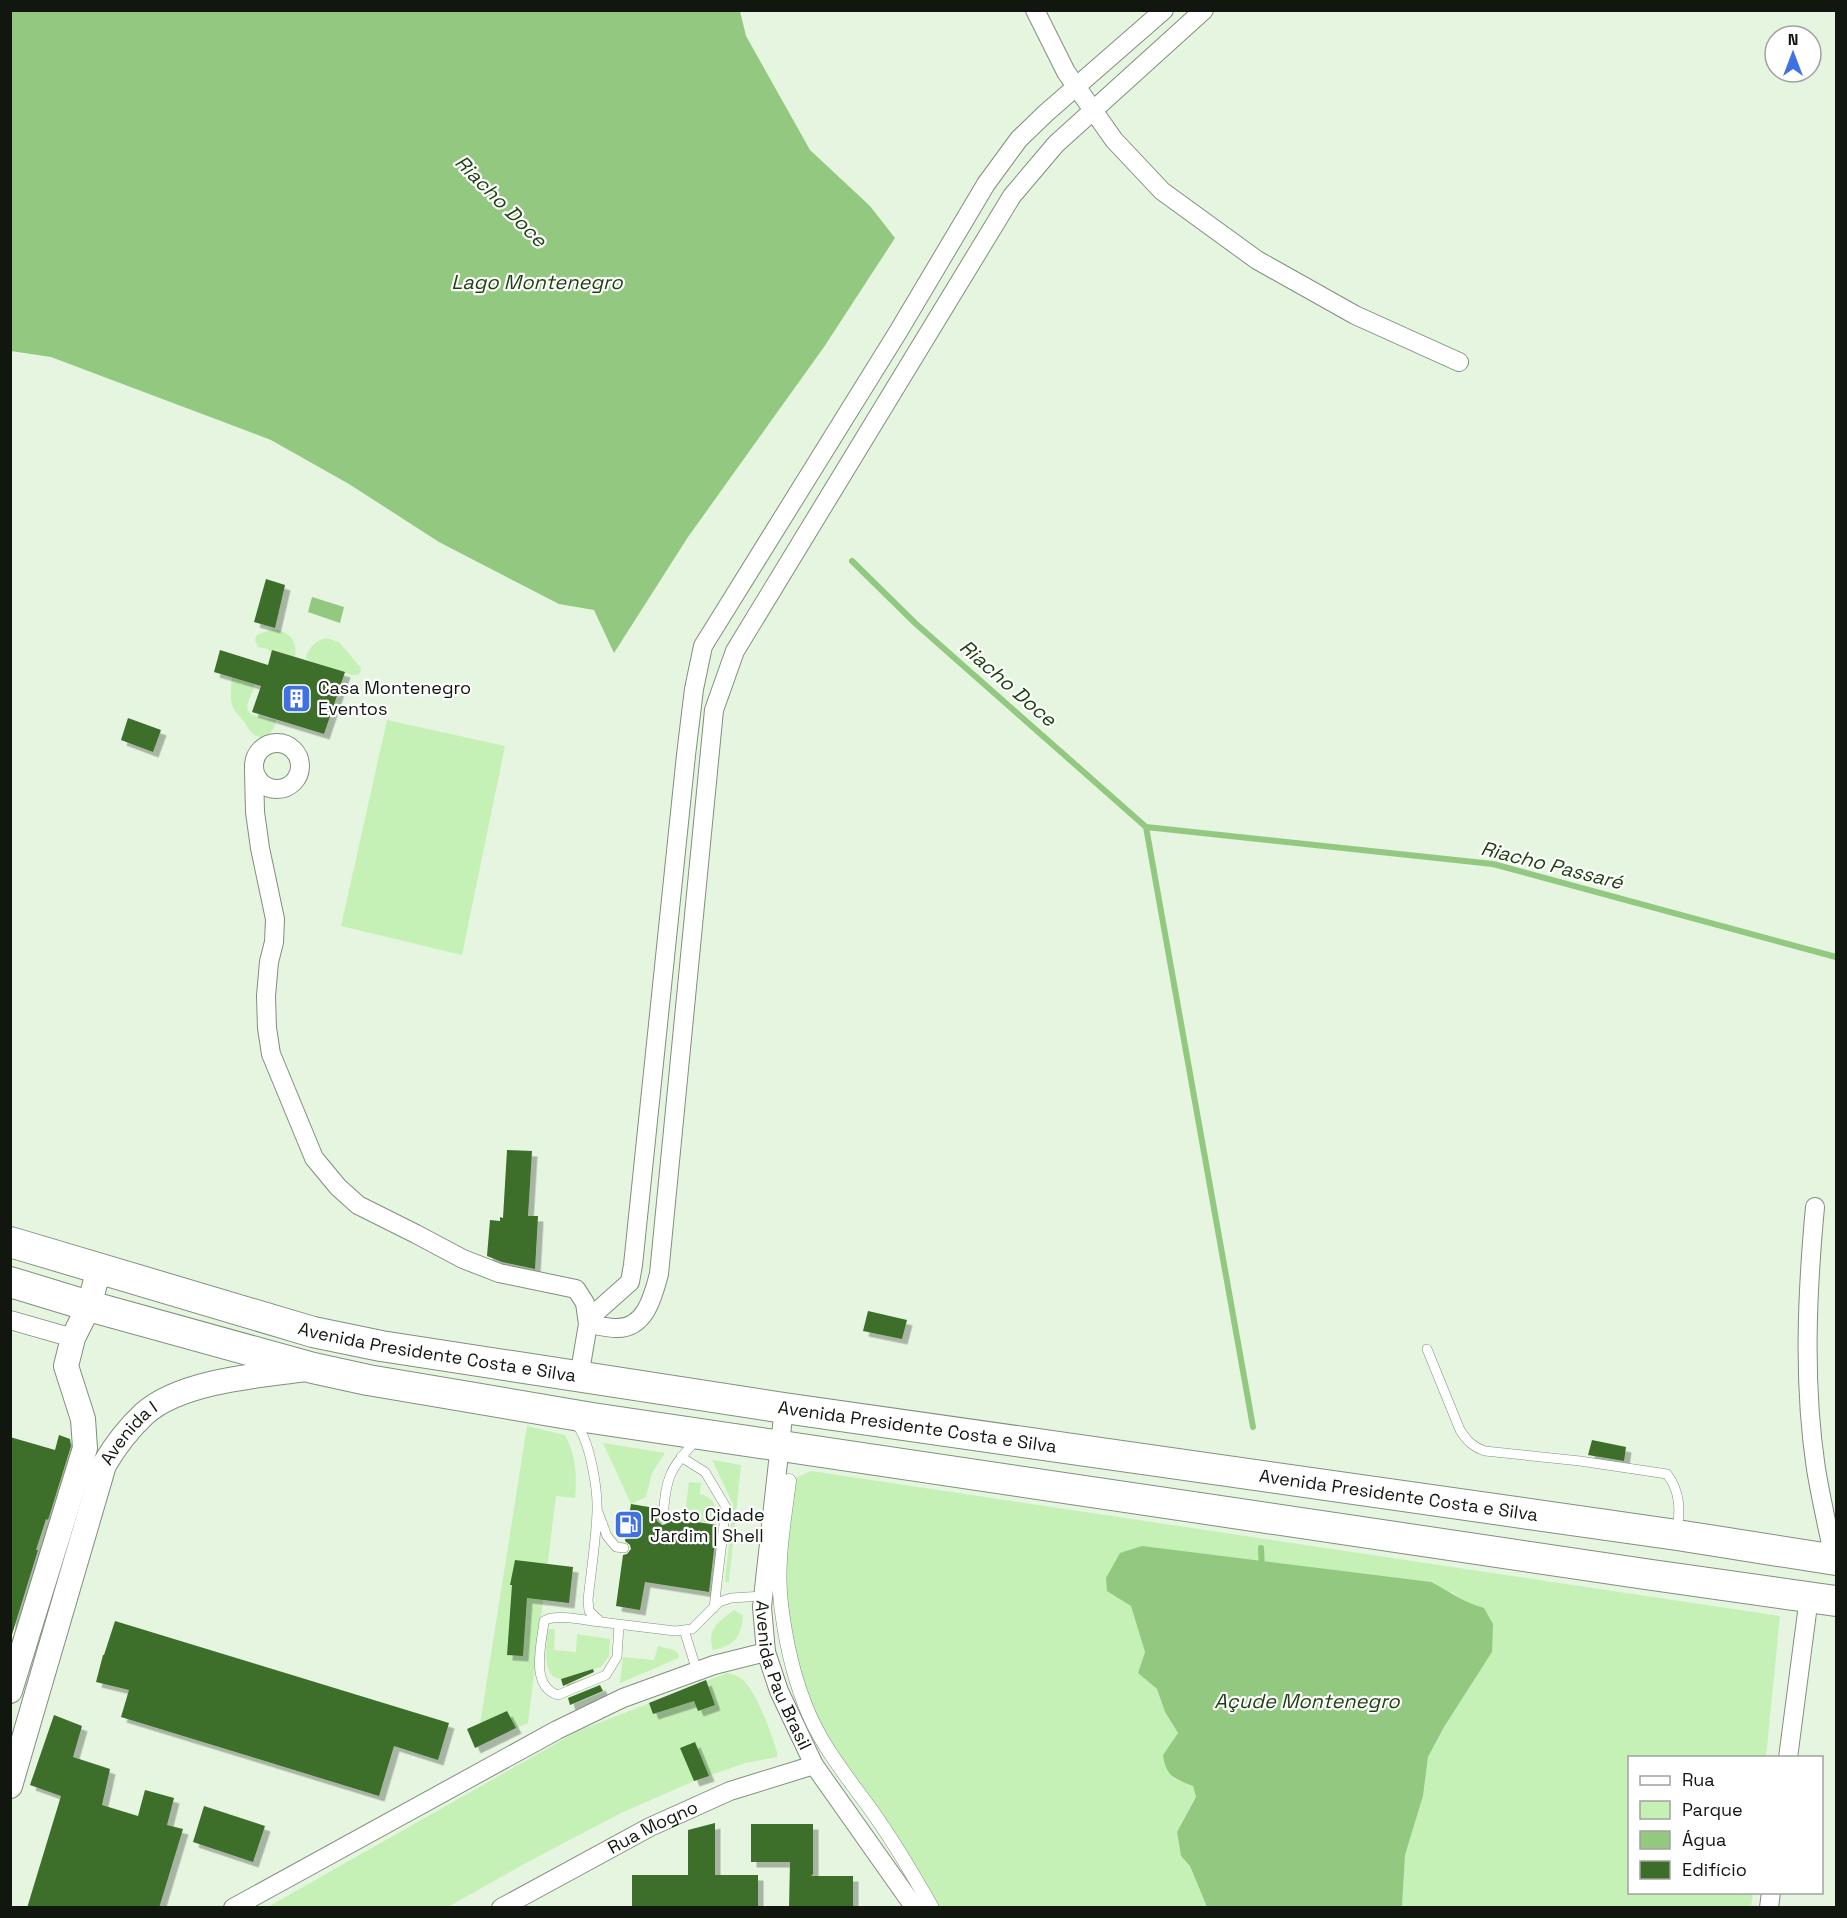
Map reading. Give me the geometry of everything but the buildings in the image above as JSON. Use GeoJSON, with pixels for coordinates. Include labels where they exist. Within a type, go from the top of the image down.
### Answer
{"type":"FeatureCollection","features":[{"type":"Feature","properties":{"kind":"main road","name":"Avenida Presidente Costa e Silva"},"geometry":{"type":"LineString","coordinates":[[10,1242],[313,1332],[381,1346],[784,1408],[1835,1560]]}},
{"type":"Feature","properties":{"kind":"main road","name":"Avenida Presidente Costa e Silva"},"geometry":{"type":"LineString","coordinates":[[10,1282],[313,1368],[369,1380],[780,1446],[1823,1599]]}},
{"type":"Feature","properties":{"kind":"main road"},"geometry":{"type":"LineString","coordinates":[[1645,1574],[1664,1534]]}},
{"type":"Feature","properties":{"kind":"main road"},"geometry":{"type":"LineString","coordinates":[[1700,1581],[1706,1540]]}},
{"type":"Feature","properties":{"kind":"street"},"geometry":{"type":"LineString","coordinates":[[1035,10],[1066,72],[1114,140],[1162,191],[1257,260],[1355,315],[1459,362]]}},
{"type":"Feature","properties":{"kind":"street"},"geometry":{"type":"LineString","coordinates":[[588,1324],[594,1314],[630,1282],[633,1265],[686,755],[694,689],[703,645],[898,332],[986,184],[1019,139],[1164,10]]}},
{"type":"Feature","properties":{"kind":"street"},"geometry":{"type":"LineString","coordinates":[[588,1324],[617,1329],[630,1325],[645,1315],[654,1295],[659,1274],[714,710],[735,651],[1012,196],[1056,144],[1204,10]]}},
{"type":"Feature","properties":{"kind":"street"},"geometry":{"type":"LineString","coordinates":[[254,770],[257,830],[275,919],[266,996],[271,1054],[314,1158],[338,1188],[358,1205],[463,1259],[499,1274],[576,1289],[585,1303],[588,1324],[579,1377]]}},
{"type":"Feature","properties":{"kind":"street"},"geometry":{"type":"LineString","coordinates":[[1815,1207],[1810,1293],[1809,1394],[1816,1470],[1835,1560]]}},
{"type":"Feature","properties":{"kind":"street","name":"Avenida I"},"geometry":{"type":"LineString","coordinates":[[10,1691],[85,1448],[83,1419],[66,1366],[73,1338],[89,1306],[99,1269]]}},
{"type":"Feature","properties":{"kind":"street"},"geometry":{"type":"LineString","coordinates":[[10,1320],[73,1338]]}},
{"type":"Feature","properties":{"kind":"street","name":"Avenida I"},"geometry":{"type":"LineString","coordinates":[[10,1786],[104,1465],[116,1444],[145,1413],[165,1399],[218,1382],[313,1368]]}},
{"type":"Feature","properties":{"kind":"street","name":"Avenida Pau Brasil"},"geometry":{"type":"LineString","coordinates":[[784,1408],[762,1607],[766,1652],[779,1691],[814,1765],[915,1908]]}},
{"type":"Feature","properties":{"kind":"street"},"geometry":{"type":"LineString","coordinates":[[789,1481],[780,1565],[780,1602],[789,1651],[804,1704],[818,1733],[842,1772],[875,1816],[932,1908]]}},
{"type":"Feature","properties":{"kind":"street"},"geometry":{"type":"LineString","coordinates":[[1788,1756],[1823,1599]]}},
{"type":"Feature","properties":{"kind":"street"},"geometry":{"type":"LineString","coordinates":[[34,1612],[59,1619]]}},
{"type":"Feature","properties":{"kind":"street"},"geometry":{"type":"LineString","coordinates":[[233,1908],[556,1730],[623,1698],[714,1665],[766,1652]]}},
{"type":"Feature","properties":{"kind":"street","name":"Rua Mogno"},"geometry":{"type":"LineString","coordinates":[[501,1908],[650,1827],[730,1791],[814,1765]]}},
{"type":"Feature","properties":{"kind":"lane"},"geometry":{"type":"LineString","coordinates":[[1427,1349],[1460,1430],[1474,1447],[1485,1451],[1580,1461],[1668,1474],[1678,1494],[1680,1513],[1664,1534]]}},
{"type":"Feature","properties":{"kind":"lane"},"geometry":{"type":"LineString","coordinates":[[565,1413],[581,1429],[590,1458],[597,1510],[607,1536],[616,1547],[624,1548]]}},
{"type":"Feature","properties":{"kind":"lane"},"geometry":{"type":"LineString","coordinates":[[663,1518],[668,1478],[681,1458],[703,1433]]}},
{"type":"Feature","properties":{"kind":"lane"},"geometry":{"type":"LineString","coordinates":[[681,1458],[705,1472],[726,1507],[714,1608]]}},
{"type":"Feature","properties":{"kind":"lane"},"geometry":{"type":"LineString","coordinates":[[597,1510],[588,1600],[590,1611],[601,1622]]}},
{"type":"Feature","properties":{"kind":"lane"},"geometry":{"type":"LineString","coordinates":[[620,1625],[617,1657],[606,1675],[558,1695],[550,1692],[543,1685],[540,1660],[544,1621],[549,1617],[675,1631],[693,1629],[719,1602],[731,1598],[763,1596]]}},
{"type":"Feature","properties":{"kind":"lane"},"geometry":{"type":"LineString","coordinates":[[684,1630],[697,1671]]}},
{"type":"Feature","properties":{"kind":"green space"},"geometry":{"type":"Polygon","coordinates":[[[273,629],[284,632],[291,638],[295,646],[295,657],[272,650],[271,653],[268,649],[258,647],[255,640],[257,635],[273,629]]]}},
{"type":"Feature","properties":{"kind":"green space"},"geometry":{"type":"Polygon","coordinates":[[[326,638],[339,642],[361,668],[358,675],[351,675],[307,660],[306,656],[316,642],[326,638]]]}},
{"type":"Feature","properties":{"kind":"green space"},"geometry":{"type":"Polygon","coordinates":[[[232,677],[254,684],[248,702],[249,712],[276,720],[274,728],[265,736],[253,734],[233,707],[232,677]]]}},
{"type":"Feature","properties":{"kind":"green space"},"geometry":{"type":"Polygon","coordinates":[[[387,720],[505,746],[462,955],[341,926],[387,720]]]}},
{"type":"Feature","properties":{"kind":"green space"},"geometry":{"type":"Polygon","coordinates":[[[527,1426],[565,1435],[574,1458],[576,1490],[575,1498],[556,1496],[528,1723],[516,1728],[507,1711],[480,1724],[527,1426]]]}},
{"type":"Feature","properties":{"kind":"green space"},"geometry":{"type":"Polygon","coordinates":[[[603,1443],[665,1453],[652,1473],[646,1497],[631,1504],[603,1443]]]}},
{"type":"Feature","properties":{"kind":"green space"},"geometry":{"type":"Polygon","coordinates":[[[712,1460],[741,1465],[729,1582],[725,1582],[733,1504],[712,1460]]]}},
{"type":"Feature","properties":{"kind":"green space"},"geometry":{"type":"Polygon","coordinates":[[[811,1471],[1780,1616],[1766,1756],[1628,1756],[1628,1894],[1753,1894],[1751,1907],[1402,1907],[1405,1855],[1423,1796],[1428,1757],[1444,1727],[1492,1652],[1467,1604],[1452,1592],[1131,1605],[1145,1652],[1138,1673],[1157,1689],[1165,1712],[1178,1733],[1163,1755],[1174,1779],[1193,1786],[1196,1797],[1177,1832],[1181,1856],[1190,1866],[1207,1907],[932,1907],[818,1733],[781,1602],[789,1481],[811,1471]]]}},
{"type":"Feature","properties":{"kind":"green space"},"geometry":{"type":"Polygon","coordinates":[[[689,1482],[701,1483],[700,1494],[710,1498],[713,1502],[715,1509],[710,1523],[675,1518],[675,1512],[685,1513],[689,1482]]]}},
{"type":"Feature","properties":{"kind":"green space"},"geometry":{"type":"Polygon","coordinates":[[[734,1610],[743,1615],[741,1629],[736,1639],[727,1646],[713,1650],[711,1637],[715,1627],[734,1610]]]}},
{"type":"Feature","properties":{"kind":"green space"},"geometry":{"type":"Polygon","coordinates":[[[548,1629],[555,1629],[554,1650],[576,1652],[577,1634],[610,1639],[609,1656],[601,1667],[561,1679],[554,1677],[547,1666],[546,1658],[548,1629]]]}},
{"type":"Feature","properties":{"kind":"green space"},"geometry":{"type":"Polygon","coordinates":[[[658,1646],[674,1650],[678,1653],[679,1658],[620,1683],[623,1657],[654,1660],[658,1646]]]}},
{"type":"Feature","properties":{"kind":"green space"},"geometry":{"type":"Polygon","coordinates":[[[727,1673],[736,1675],[744,1681],[756,1699],[771,1733],[777,1757],[745,1763],[694,1781],[621,1813],[448,1907],[266,1908],[578,1731],[727,1673]]]}},
{"type":"Feature","properties":{"kind":"water","name":"Lago Montenegro"},"geometry":{"type":"Polygon","coordinates":[[[10,11],[740,11],[746,36],[810,150],[870,206],[895,238],[824,347],[688,537],[614,653],[594,610],[559,604],[439,542],[349,484],[271,440],[51,357],[11,351],[10,11]]]}},
{"type":"Feature","properties":{"kind":"water"},"geometry":{"type":"Polygon","coordinates":[[[312,597],[344,607],[340,623],[308,612],[312,597]]]}},
{"type":"Feature","properties":{"kind":"water","name":"Açude Montenegro"},"geometry":{"type":"Polygon","coordinates":[[[1142,1546],[1431,1582],[1463,1600],[1484,1608],[1493,1624],[1492,1652],[1444,1727],[1428,1757],[1423,1796],[1405,1855],[1402,1907],[1207,1907],[1190,1866],[1181,1856],[1177,1832],[1196,1797],[1193,1786],[1172,1776],[1164,1762],[1163,1755],[1178,1733],[1165,1712],[1157,1689],[1138,1673],[1145,1652],[1131,1606],[1107,1591],[1106,1578],[1120,1553],[1142,1546]]]}},
{"type":"Feature","properties":{"kind":"waterway","name":"Riacho Doce"},"geometry":{"type":"LineString","coordinates":[[852,561],[915,623],[1146,827]]}},
{"type":"Feature","properties":{"kind":"waterway","name":"Riacho Passaré"},"geometry":{"type":"LineString","coordinates":[[1146,827],[1493,864],[1836,957]]}},
{"type":"Feature","properties":{"kind":"waterway"},"geometry":{"type":"LineString","coordinates":[[1146,827],[1253,1427]]}},
{"type":"Feature","properties":{"kind":"waterway"},"geometry":{"type":"LineString","coordinates":[[1261,1548],[1262,1569]]}},
{"type":"Feature","properties":{"kind":"place","name":"Casa Montenegro Eventos"},"geometry":{"type":"Point","coordinates":[297,698]}},
{"type":"Feature","properties":{"kind":"place","name":"Posto Cidade Jardim | Shell"},"geometry":{"type":"Point","coordinates":[629,1525]}}]}
